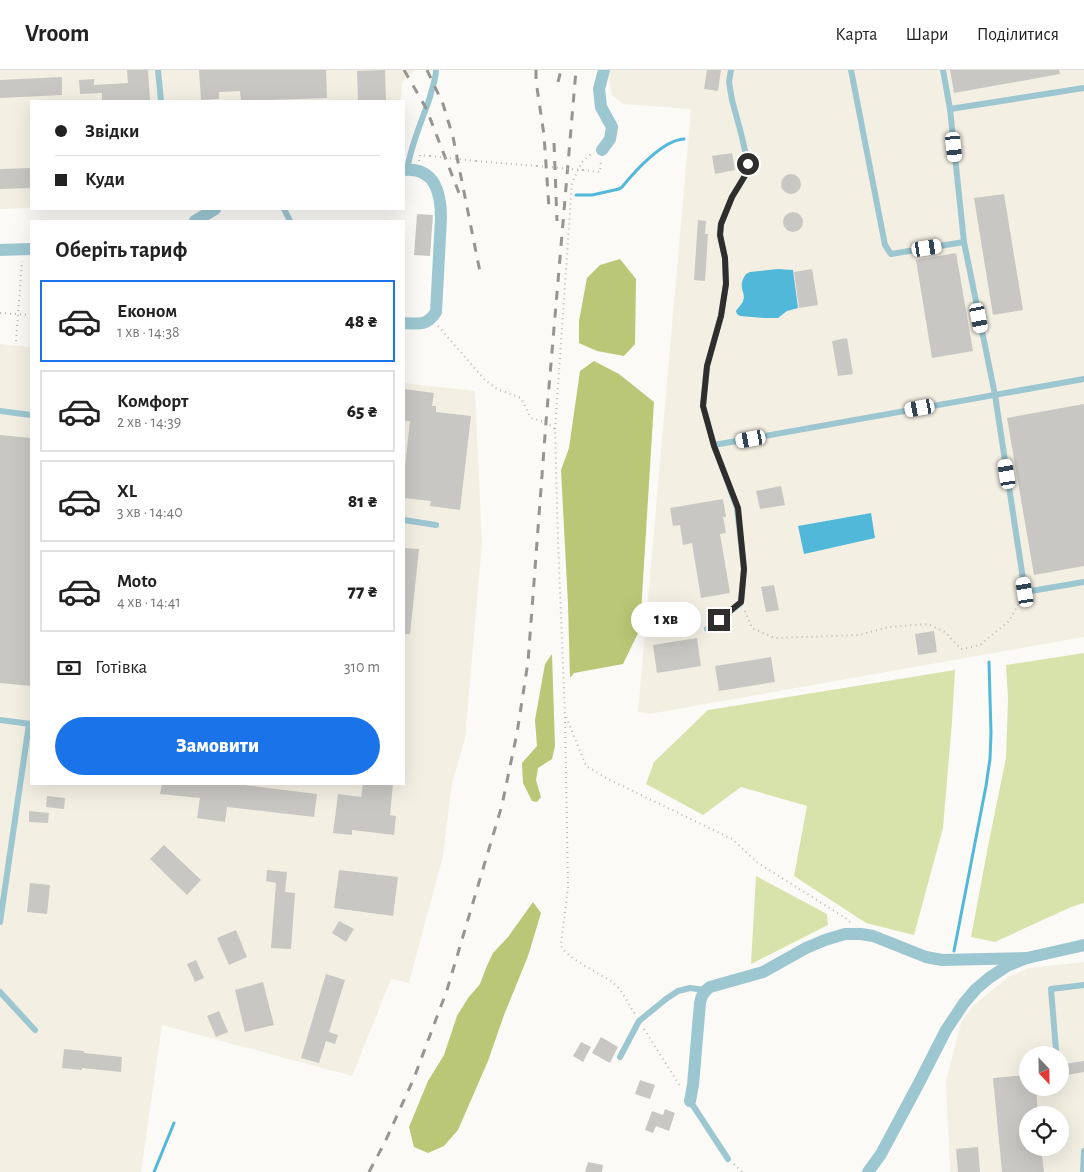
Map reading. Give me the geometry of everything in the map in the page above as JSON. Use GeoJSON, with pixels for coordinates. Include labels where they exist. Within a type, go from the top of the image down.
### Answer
{"type":"FeatureCollection","features":[{"type":"Feature","properties":{"kind":"street"},"geometry":{"type":"LineString","coordinates":[[602,150],[610,139],[612,127],[601,107],[599,88],[604,70]]}},
{"type":"Feature","properties":{"kind":"street"},"geometry":{"type":"LineString","coordinates":[[405,170],[423,172],[434,181],[441,204],[436,312],[432,318],[424,323],[405,322]]}},
{"type":"Feature","properties":{"kind":"street"},"geometry":{"type":"LineString","coordinates":[[197,220],[213,210]]}},
{"type":"Feature","properties":{"kind":"street"},"geometry":{"type":"LineString","coordinates":[[0,250],[27,249]]}},
{"type":"Feature","properties":{"kind":"street"},"geometry":{"type":"LineString","coordinates":[[690,1101],[701,996],[710,987],[763,972],[806,948],[844,934],[873,936],[926,957],[942,960],[1027,958]]}},
{"type":"Feature","properties":{"kind":"street"},"geometry":{"type":"LineString","coordinates":[[868,1172],[881,1154],[946,1030],[964,1003],[976,990],[989,978],[1007,966],[1027,958],[1084,945]]}},
{"type":"Feature","properties":{"kind":"lane"},"geometry":{"type":"LineString","coordinates":[[158,70],[161,100]]}},
{"type":"Feature","properties":{"kind":"lane"},"geometry":{"type":"LineString","coordinates":[[405,170],[436,76],[436,70]]}},
{"type":"Feature","properties":{"kind":"lane"},"geometry":{"type":"LineString","coordinates":[[707,629],[741,602],[744,569],[738,508],[714,446],[703,406],[707,366],[721,316],[726,284],[725,258],[720,235],[721,224],[732,197],[746,174],[748,164],[732,100],[729,82],[731,70]]}},
{"type":"Feature","properties":{"kind":"lane"},"geometry":{"type":"LineString","coordinates":[[851,70],[885,246],[891,254],[964,242]]}},
{"type":"Feature","properties":{"kind":"lane"},"geometry":{"type":"LineString","coordinates":[[943,70],[950,110],[964,242],[995,395],[1025,592],[1084,582]]}},
{"type":"Feature","properties":{"kind":"lane"},"geometry":{"type":"LineString","coordinates":[[950,110],[1084,88]]}},
{"type":"Feature","properties":{"kind":"lane"},"geometry":{"type":"LineString","coordinates":[[714,446],[1084,379]]}},
{"type":"Feature","properties":{"kind":"lane"},"geometry":{"type":"LineString","coordinates":[[0,411],[30,415]]}},
{"type":"Feature","properties":{"kind":"lane"},"geometry":{"type":"LineString","coordinates":[[405,520],[436,526]]}},
{"type":"Feature","properties":{"kind":"lane"},"geometry":{"type":"LineString","coordinates":[[0,720],[30,724],[0,922]]}},
{"type":"Feature","properties":{"kind":"lane"},"geometry":{"type":"LineString","coordinates":[[1056,1046],[1051,989],[1084,985]]}},
{"type":"Feature","properties":{"kind":"lane"},"geometry":{"type":"LineString","coordinates":[[620,1057],[639,1021],[666,999],[678,991],[690,988],[705,990]]}},
{"type":"Feature","properties":{"kind":"lane"},"geometry":{"type":"LineString","coordinates":[[0,992],[35,1030]]}},
{"type":"Feature","properties":{"kind":"lane"},"geometry":{"type":"LineString","coordinates":[[690,1101],[728,1159]]}},
{"type":"Feature","properties":{"kind":"lane"},"geometry":{"type":"LineString","coordinates":[[1083,1172],[1084,1151]]}},
{"type":"Feature","properties":{"kind":"path"},"geometry":{"type":"LineString","coordinates":[[419,162],[420,155],[600,172],[602,150],[591,154],[582,162],[572,183],[555,429],[565,714],[568,887],[561,945],[562,949],[613,983],[622,993],[690,1101]]}},
{"type":"Feature","properties":{"kind":"path"},"geometry":{"type":"LineString","coordinates":[[16,341],[27,249]]}},
{"type":"Feature","properties":{"kind":"path"},"geometry":{"type":"LineString","coordinates":[[0,313],[30,315]]}},
{"type":"Feature","properties":{"kind":"path"},"geometry":{"type":"LineString","coordinates":[[432,318],[485,380],[497,389],[521,398],[531,418],[546,422],[555,429]]}},
{"type":"Feature","properties":{"kind":"path"},"geometry":{"type":"LineString","coordinates":[[741,602],[752,628],[775,638],[859,635],[889,627],[928,624],[945,632],[961,649],[980,645],[1009,621],[1025,592]]}},
{"type":"Feature","properties":{"kind":"path"},"geometry":{"type":"LineString","coordinates":[[565,714],[586,766],[613,782],[732,840],[758,863],[847,919],[861,934]]}},
{"type":"Feature","properties":{"kind":"path"},"geometry":{"type":"LineString","coordinates":[[728,1159],[742,1172]]}},
{"type":"Feature","properties":{"kind":"shaded area"},"geometry":{"type":"Polygon","coordinates":[[[0,70],[416,70],[402,82],[401,100],[30,100],[30,208],[0,209],[0,70]]]}},
{"type":"Feature","properties":{"kind":"shaded area"},"geometry":{"type":"Polygon","coordinates":[[[610,70],[1084,70],[1084,637],[649,714],[638,712],[691,109],[623,104],[612,95],[609,80],[610,70]]]}},
{"type":"Feature","properties":{"kind":"shaded area"},"geometry":{"type":"Polygon","coordinates":[[[0,344],[30,347],[30,785],[405,785],[405,383],[475,391],[482,543],[465,739],[452,783],[443,856],[409,983],[391,979],[352,1076],[162,1025],[141,1172],[0,1172],[0,344]]]}},
{"type":"Feature","properties":{"kind":"shaded area"},"geometry":{"type":"Polygon","coordinates":[[[1084,962],[1084,1172],[950,1172],[946,1081],[961,1023],[973,1006],[1008,977],[1029,968],[1084,962]]]}},
{"type":"Feature","properties":{"kind":"green space"},"geometry":{"type":"Polygon","coordinates":[[[620,259],[636,279],[635,344],[624,356],[597,351],[579,343],[579,321],[587,278],[600,265],[620,259]]]}},
{"type":"Feature","properties":{"kind":"green space"},"geometry":{"type":"Polygon","coordinates":[[[594,361],[619,374],[654,402],[640,629],[623,664],[574,673],[570,678],[561,470],[569,448],[580,371],[594,361]]]}},
{"type":"Feature","properties":{"kind":"green space"},"geometry":{"type":"Polygon","coordinates":[[[1084,653],[1084,903],[1071,907],[995,942],[971,937],[1006,758],[1008,698],[1006,665],[1084,653]]]}},
{"type":"Feature","properties":{"kind":"green space"},"geometry":{"type":"Polygon","coordinates":[[[552,654],[555,746],[552,759],[538,768],[536,780],[541,797],[537,802],[532,801],[523,783],[522,763],[537,746],[535,720],[545,664],[552,654]]]}},
{"type":"Feature","properties":{"kind":"green space"},"geometry":{"type":"Polygon","coordinates":[[[955,670],[943,828],[914,935],[866,923],[794,876],[807,806],[741,787],[703,815],[646,784],[654,762],[708,710],[955,670]]]}},
{"type":"Feature","properties":{"kind":"green space"},"geometry":{"type":"Polygon","coordinates":[[[756,876],[827,914],[828,925],[751,964],[756,876]]]}},
{"type":"Feature","properties":{"kind":"green space"},"geometry":{"type":"Polygon","coordinates":[[[533,902],[541,913],[528,956],[488,1061],[458,1130],[444,1146],[428,1153],[414,1147],[409,1127],[428,1081],[444,1055],[457,1016],[468,998],[480,984],[493,953],[508,937],[533,902]]]}},
{"type":"Feature","properties":{"kind":"water"},"geometry":{"type":"Polygon","coordinates":[[[778,269],[793,270],[798,308],[787,311],[778,318],[740,316],[737,314],[736,311],[744,298],[742,283],[746,274],[778,269]]]}},
{"type":"Feature","properties":{"kind":"water"},"geometry":{"type":"Polygon","coordinates":[[[871,513],[875,538],[804,554],[798,526],[871,513]]]}},
{"type":"Feature","properties":{"kind":"building"},"geometry":{"type":"Polygon","coordinates":[[[127,70],[148,70],[150,100],[102,100],[102,93],[80,94],[79,80],[94,79],[94,85],[128,83],[127,70]]]}},
{"type":"Feature","properties":{"kind":"building"},"geometry":{"type":"Polygon","coordinates":[[[199,70],[326,70],[327,98],[241,100],[240,91],[219,92],[219,99],[201,100],[199,70]]]}},
{"type":"Feature","properties":{"kind":"building"},"geometry":{"type":"Polygon","coordinates":[[[385,70],[386,100],[358,100],[357,71],[385,70]]]}},
{"type":"Feature","properties":{"kind":"building"},"geometry":{"type":"Polygon","coordinates":[[[707,70],[721,70],[718,91],[704,89],[707,70]]]}},
{"type":"Feature","properties":{"kind":"building"},"geometry":{"type":"Polygon","coordinates":[[[950,70],[1059,70],[1060,74],[954,93],[950,70]]]}},
{"type":"Feature","properties":{"kind":"building"},"geometry":{"type":"Polygon","coordinates":[[[62,77],[62,95],[0,98],[0,80],[62,77]]]}},
{"type":"Feature","properties":{"kind":"building"},"geometry":{"type":"Polygon","coordinates":[[[732,153],[735,170],[715,174],[712,156],[732,153]]]}},
{"type":"Feature","properties":{"kind":"building"},"geometry":{"type":"Polygon","coordinates":[[[30,168],[30,188],[0,189],[0,169],[30,168]]]}},
{"type":"Feature","properties":{"kind":"building"},"geometry":{"type":"Polygon","coordinates":[[[791,174],[798,177],[801,184],[798,191],[791,194],[784,191],[781,184],[784,177],[791,174]]]}},
{"type":"Feature","properties":{"kind":"building"},"geometry":{"type":"Polygon","coordinates":[[[1004,194],[1023,310],[993,315],[974,198],[1004,194]]]}},
{"type":"Feature","properties":{"kind":"building"},"geometry":{"type":"Polygon","coordinates":[[[793,212],[800,215],[803,222],[800,229],[793,232],[786,229],[783,222],[786,215],[793,212]]]}},
{"type":"Feature","properties":{"kind":"building"},"geometry":{"type":"Polygon","coordinates":[[[417,214],[433,215],[430,256],[414,255],[417,214]]]}},
{"type":"Feature","properties":{"kind":"building"},"geometry":{"type":"Polygon","coordinates":[[[698,220],[706,221],[705,234],[708,234],[705,281],[694,280],[698,220]]]}},
{"type":"Feature","properties":{"kind":"building"},"geometry":{"type":"Polygon","coordinates":[[[956,253],[973,351],[932,358],[916,260],[956,253]]]}},
{"type":"Feature","properties":{"kind":"building"},"geometry":{"type":"Polygon","coordinates":[[[812,269],[818,305],[799,308],[794,272],[812,269]]]}},
{"type":"Feature","properties":{"kind":"building"},"geometry":{"type":"Polygon","coordinates":[[[847,338],[853,374],[838,376],[832,341],[847,338]]]}},
{"type":"Feature","properties":{"kind":"building"},"geometry":{"type":"Polygon","coordinates":[[[405,389],[434,393],[432,406],[436,406],[436,412],[471,416],[460,510],[430,506],[431,501],[405,498],[405,466],[410,421],[405,421],[405,389]]]}},
{"type":"Feature","properties":{"kind":"building"},"geometry":{"type":"Polygon","coordinates":[[[1084,404],[1084,566],[1034,575],[1007,418],[1084,404]]]}},
{"type":"Feature","properties":{"kind":"building"},"geometry":{"type":"Polygon","coordinates":[[[0,435],[30,438],[30,686],[0,683],[0,435]]]}},
{"type":"Feature","properties":{"kind":"building"},"geometry":{"type":"Polygon","coordinates":[[[781,486],[785,505],[760,509],[756,491],[781,486]]]}},
{"type":"Feature","properties":{"kind":"building"},"geometry":{"type":"Polygon","coordinates":[[[723,499],[726,517],[723,517],[726,533],[720,534],[730,593],[701,598],[692,543],[683,545],[680,525],[673,526],[670,508],[723,499]]]}},
{"type":"Feature","properties":{"kind":"building"},"geometry":{"type":"Polygon","coordinates":[[[405,548],[419,549],[410,634],[405,634],[405,548]]]}},
{"type":"Feature","properties":{"kind":"building"},"geometry":{"type":"Polygon","coordinates":[[[774,585],[779,610],[766,612],[761,587],[774,585]]]}},
{"type":"Feature","properties":{"kind":"building"},"geometry":{"type":"Polygon","coordinates":[[[934,631],[937,652],[918,655],[915,634],[934,631]]]}},
{"type":"Feature","properties":{"kind":"building"},"geometry":{"type":"Polygon","coordinates":[[[697,638],[701,666],[657,673],[653,645],[697,638]]]}},
{"type":"Feature","properties":{"kind":"building"},"geometry":{"type":"Polygon","coordinates":[[[771,657],[775,682],[719,691],[715,666],[771,657]]]}},
{"type":"Feature","properties":{"kind":"building"},"geometry":{"type":"Polygon","coordinates":[[[162,785],[245,785],[317,794],[314,817],[227,807],[225,822],[197,818],[200,798],[160,794],[162,785]]]}},
{"type":"Feature","properties":{"kind":"building"},"geometry":{"type":"Polygon","coordinates":[[[363,785],[393,785],[390,815],[396,816],[394,835],[352,830],[352,835],[333,833],[338,794],[361,797],[363,785]]]}},
{"type":"Feature","properties":{"kind":"building"},"geometry":{"type":"Polygon","coordinates":[[[47,796],[65,798],[64,809],[46,807],[47,796]]]}},
{"type":"Feature","properties":{"kind":"building"},"geometry":{"type":"Polygon","coordinates":[[[29,811],[49,813],[48,823],[29,822],[29,811]]]}},
{"type":"Feature","properties":{"kind":"building"},"geometry":{"type":"Polygon","coordinates":[[[164,845],[201,880],[187,895],[150,859],[164,845]]]}},
{"type":"Feature","properties":{"kind":"building"},"geometry":{"type":"Polygon","coordinates":[[[267,870],[287,872],[285,892],[295,893],[291,949],[271,948],[276,883],[266,881],[267,870]]]}},
{"type":"Feature","properties":{"kind":"building"},"geometry":{"type":"Polygon","coordinates":[[[339,870],[398,877],[393,916],[334,908],[339,870]]]}},
{"type":"Feature","properties":{"kind":"building"},"geometry":{"type":"Polygon","coordinates":[[[30,883],[50,885],[47,914],[27,912],[30,883]]]}},
{"type":"Feature","properties":{"kind":"building"},"geometry":{"type":"Polygon","coordinates":[[[339,921],[354,929],[346,942],[332,933],[339,921]]]}},
{"type":"Feature","properties":{"kind":"building"},"geometry":{"type":"Polygon","coordinates":[[[236,930],[247,957],[229,965],[217,938],[236,930]]]}},
{"type":"Feature","properties":{"kind":"building"},"geometry":{"type":"Polygon","coordinates":[[[196,960],[204,978],[195,982],[187,964],[196,960]]]}},
{"type":"Feature","properties":{"kind":"building"},"geometry":{"type":"Polygon","coordinates":[[[326,974],[345,980],[329,1032],[338,1035],[335,1044],[326,1041],[319,1063],[301,1058],[326,974]]]}},
{"type":"Feature","properties":{"kind":"building"},"geometry":{"type":"Polygon","coordinates":[[[263,982],[274,1025],[245,1032],[235,990],[263,982]]]}},
{"type":"Feature","properties":{"kind":"building"},"geometry":{"type":"Polygon","coordinates":[[[219,1011],[228,1032],[216,1037],[207,1016],[219,1011]]]}},
{"type":"Feature","properties":{"kind":"building"},"geometry":{"type":"Polygon","coordinates":[[[601,1037],[618,1047],[610,1063],[592,1053],[601,1037]]]}},
{"type":"Feature","properties":{"kind":"building"},"geometry":{"type":"Polygon","coordinates":[[[581,1042],[591,1047],[583,1062],[573,1056],[581,1042]]]}},
{"type":"Feature","properties":{"kind":"building"},"geometry":{"type":"Polygon","coordinates":[[[64,1049],[122,1057],[121,1072],[62,1068],[64,1049]]]}},
{"type":"Feature","properties":{"kind":"building"},"geometry":{"type":"Polygon","coordinates":[[[1084,1061],[1084,1072],[1069,1075],[1069,1063],[1084,1061]]]}},
{"type":"Feature","properties":{"kind":"building"},"geometry":{"type":"Polygon","coordinates":[[[1019,1076],[1019,1096],[1037,1096],[1037,1106],[1019,1106],[1019,1156],[1042,1156],[1044,1172],[1002,1172],[993,1078],[1019,1076]]]}},
{"type":"Feature","properties":{"kind":"building"},"geometry":{"type":"Polygon","coordinates":[[[640,1080],[655,1085],[650,1099],[635,1094],[640,1080]]]}},
{"type":"Feature","properties":{"kind":"building"},"geometry":{"type":"Polygon","coordinates":[[[665,1109],[675,1113],[669,1131],[656,1126],[653,1133],[645,1130],[652,1111],[663,1115],[665,1109]]]}},
{"type":"Feature","properties":{"kind":"building"},"geometry":{"type":"Polygon","coordinates":[[[978,1147],[980,1172],[958,1172],[956,1149],[978,1147]]]}},
{"type":"Feature","properties":{"kind":"building"},"geometry":{"type":"Polygon","coordinates":[[[588,1162],[603,1165],[602,1172],[585,1172],[588,1162]]]}},
{"type":"Feature","properties":{"kind":"waterway"},"geometry":{"type":"LineString","coordinates":[[576,195],[592,195],[619,189],[659,150],[684,139]]}},
{"type":"Feature","properties":{"kind":"waterway"},"geometry":{"type":"LineString","coordinates":[[954,951],[990,759],[989,662]]}},
{"type":"Feature","properties":{"kind":"waterway"},"geometry":{"type":"LineString","coordinates":[[154,1172],[174,1123]]}},
{"type":"Feature","properties":{"kind":"railway"},"geometry":{"type":"LineString","coordinates":[[404,70],[426,108],[459,193]]}},
{"type":"Feature","properties":{"kind":"railway"},"geometry":{"type":"LineString","coordinates":[[427,70],[443,104],[453,137],[480,272]]}},
{"type":"Feature","properties":{"kind":"railway"},"geometry":{"type":"LineString","coordinates":[[536,70],[544,135],[549,208]]}},
{"type":"Feature","properties":{"kind":"railway"},"geometry":{"type":"LineString","coordinates":[[558,82],[561,70]]}},
{"type":"Feature","properties":{"kind":"railway"},"geometry":{"type":"LineString","coordinates":[[369,1172],[414,1078],[447,990],[502,805],[517,733],[528,662],[576,70]]}},
{"type":"Feature","properties":{"kind":"railway"},"geometry":{"type":"LineString","coordinates":[[554,143],[557,221]]}},
{"type":"Feature","properties":{"kind":"route"},"geometry":{"type":"LineString","coordinates":[[719,620],[741,602],[744,569],[738,508],[714,446],[703,406],[707,366],[721,316],[726,284],[725,258],[720,235],[721,224],[732,197],[746,174],[748,164]]}}]}
